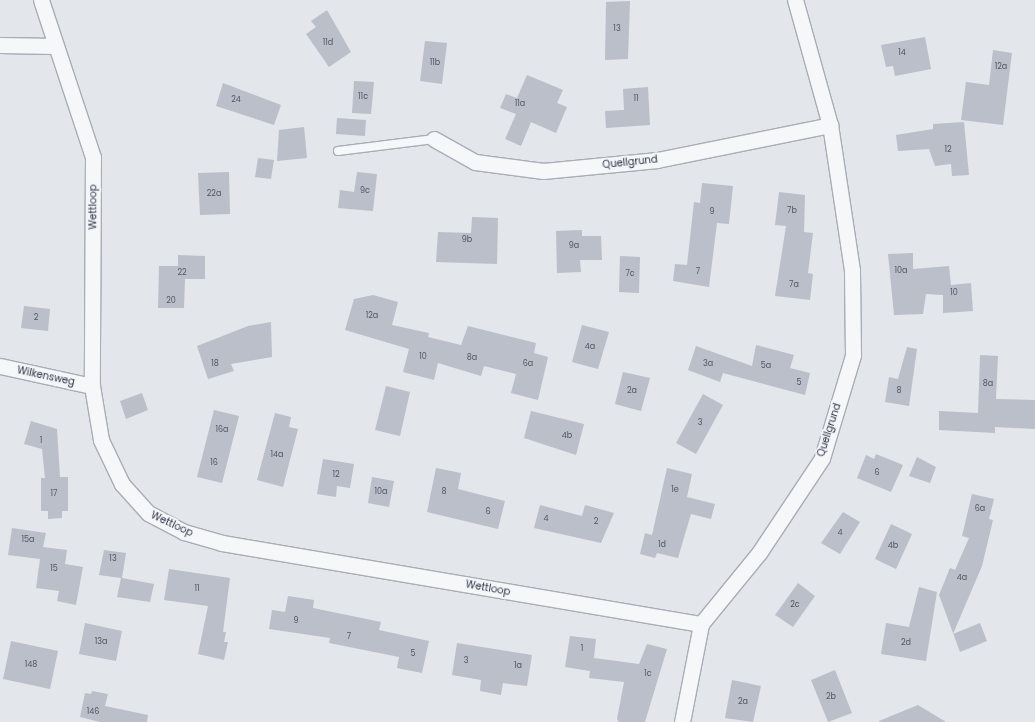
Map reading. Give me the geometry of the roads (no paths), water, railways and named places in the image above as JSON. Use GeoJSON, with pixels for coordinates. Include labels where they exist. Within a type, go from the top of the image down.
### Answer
{"type":"FeatureCollection","features":[{"type":"Feature","properties":{"kind":"street","name":"Wettloop"},"geometry":{"type":"LineString","coordinates":[[41,0],[93,157],[92,386],[102,440],[122,484],[148,513],[184,532],[222,543],[701,624]]}},
{"type":"Feature","properties":{"kind":"street","name":"Quellgrund"},"geometry":{"type":"LineString","coordinates":[[682,722],[701,624],[759,553],[822,458],[852,355],[852,270],[830,125],[795,0]]}},
{"type":"Feature","properties":{"kind":"street"},"geometry":{"type":"LineString","coordinates":[[0,45],[55,46]]}},
{"type":"Feature","properties":{"kind":"street","name":"Quellgrund"},"geometry":{"type":"LineString","coordinates":[[434,139],[475,162],[543,171],[656,160],[830,125]]}},
{"type":"Feature","properties":{"kind":"street","name":"Wilkensweg"},"geometry":{"type":"LineString","coordinates":[[0,366],[92,386]]}},
{"type":"Feature","properties":{"kind":"lane"},"geometry":{"type":"LineString","coordinates":[[338,151],[434,139]]}}]}
